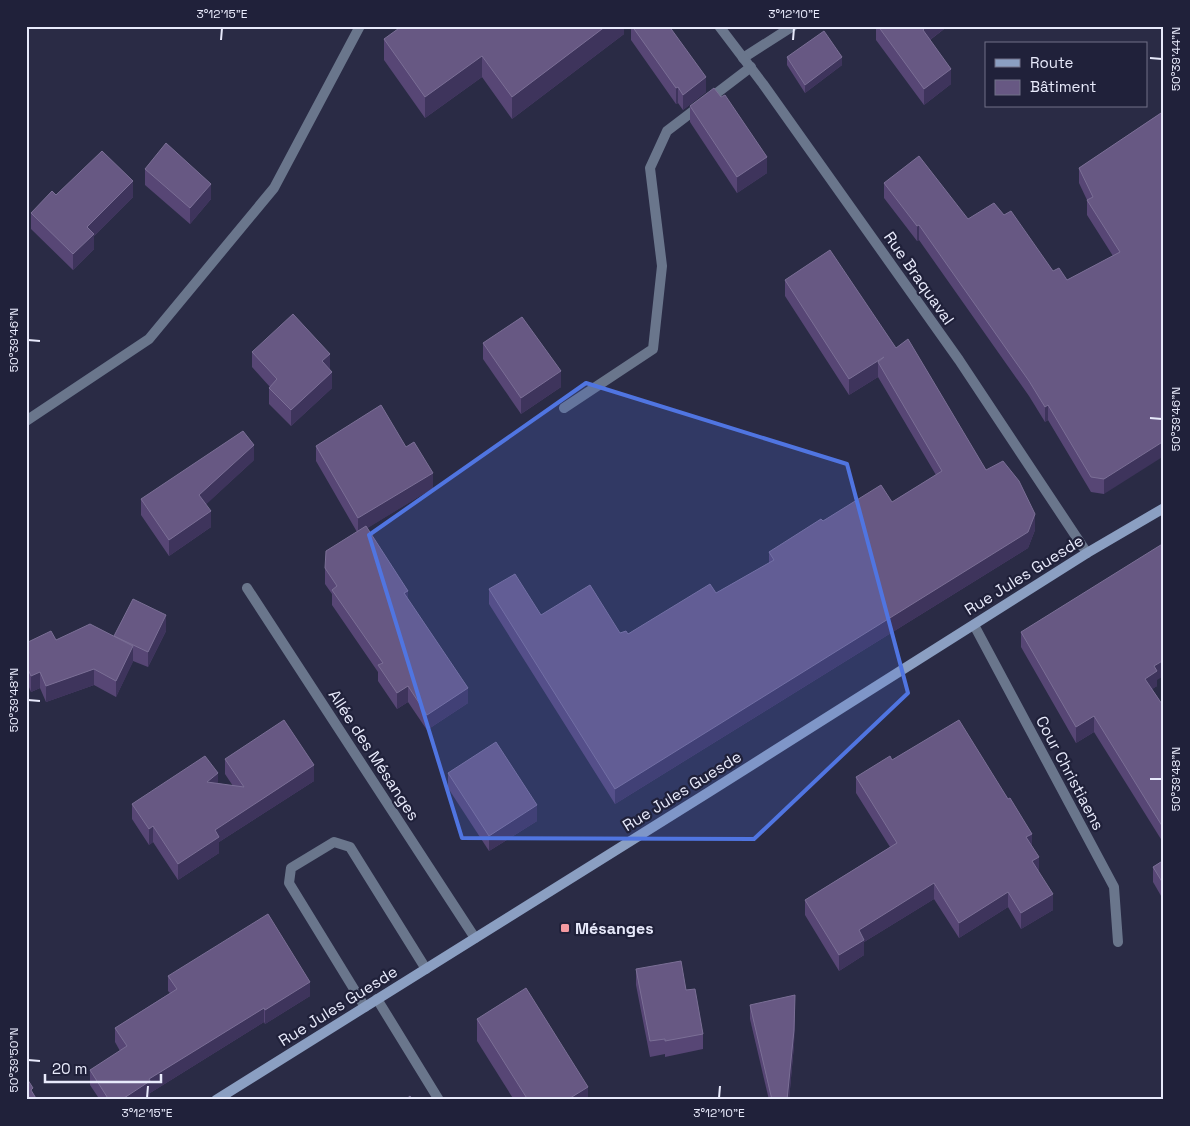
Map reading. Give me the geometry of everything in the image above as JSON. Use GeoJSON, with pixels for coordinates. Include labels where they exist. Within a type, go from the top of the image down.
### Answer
{"type":"FeatureCollection","features":[{"type":"Feature","properties":{"kind":"main road","name":"Rue Jules Guesde"},"geometry":{"type":"LineString","coordinates":[[216,1100],[1087,553],[1164,508]]}},
{"type":"Feature","properties":{"kind":"street"},"geometry":{"type":"LineString","coordinates":[[26,421],[149,339],[274,188],[360,26]]}},
{"type":"Feature","properties":{"kind":"street","name":"Rue Braquaval"},"geometry":{"type":"LineString","coordinates":[[719,26],[751,67],[959,360],[1087,553]]}},
{"type":"Feature","properties":{"kind":"street"},"geometry":{"type":"LineString","coordinates":[[744,58],[793,26]]}},
{"type":"Feature","properties":{"kind":"street"},"geometry":{"type":"LineString","coordinates":[[564,408],[653,349],[662,266],[650,168],[667,131],[751,67]]}},
{"type":"Feature","properties":{"kind":"street","name":"Allée des Mésanges"},"geometry":{"type":"LineString","coordinates":[[247,588],[476,938]]}},
{"type":"Feature","properties":{"kind":"street","name":"Cour Christiaens"},"geometry":{"type":"LineString","coordinates":[[974,625],[1114,887],[1118,942]]}},
{"type":"Feature","properties":{"kind":"street"},"geometry":{"type":"LineString","coordinates":[[365,1007],[288,883],[291,868],[334,842],[350,847],[426,969]]}},
{"type":"Feature","properties":{"kind":"street"},"geometry":{"type":"LineString","coordinates":[[377,999],[438,1100]]}},
{"type":"Feature","properties":{"kind":"highlighted area"},"geometry":{"type":"Polygon","coordinates":[[[586,383],[847,464],[908,693],[754,839],[462,838],[369,535],[586,383]]]}},
{"type":"Feature","properties":{"kind":"building"},"geometry":{"type":"Polygon","coordinates":[[[402,26],[606,26],[512,97],[482,56],[425,97],[384,39],[402,26]]]}},
{"type":"Feature","properties":{"kind":"building"},"geometry":{"type":"Polygon","coordinates":[[[632,26],[669,26],[706,77],[683,95],[632,26]]]}},
{"type":"Feature","properties":{"kind":"building"},"geometry":{"type":"Polygon","coordinates":[[[878,26],[927,26],[923,30],[951,69],[924,89],[878,26]]]}},
{"type":"Feature","properties":{"kind":"building"},"geometry":{"type":"Polygon","coordinates":[[[824,31],[842,57],[805,85],[787,57],[824,31]]]}},
{"type":"Feature","properties":{"kind":"building"},"geometry":{"type":"Polygon","coordinates":[[[714,88],[721,97],[725,95],[767,157],[737,177],[690,106],[714,88]]]}},
{"type":"Feature","properties":{"kind":"building"},"geometry":{"type":"Polygon","coordinates":[[[1164,111],[1164,441],[1104,479],[1091,477],[1048,405],[1045,407],[1029,381],[919,225],[917,226],[884,183],[919,156],[968,219],[994,203],[1004,215],[1011,211],[1053,271],[1059,268],[1067,280],[1120,252],[1087,200],[1093,197],[1079,168],[1164,111]]]}},
{"type":"Feature","properties":{"kind":"building"},"geometry":{"type":"Polygon","coordinates":[[[166,143],[211,184],[190,208],[145,169],[166,143]]]}},
{"type":"Feature","properties":{"kind":"building"},"geometry":{"type":"Polygon","coordinates":[[[102,151],[133,181],[87,227],[94,234],[73,254],[31,213],[52,191],[56,195],[102,151]]]}},
{"type":"Feature","properties":{"kind":"building"},"geometry":{"type":"Polygon","coordinates":[[[830,250],[896,348],[908,339],[986,470],[1003,461],[1019,481],[1035,514],[1028,532],[615,789],[489,589],[515,574],[541,615],[590,585],[620,633],[626,631],[628,634],[710,584],[716,593],[774,560],[769,552],[821,519],[823,521],[881,485],[892,502],[942,471],[878,362],[884,357],[849,379],[785,280],[830,250]]]}},
{"type":"Feature","properties":{"kind":"building"},"geometry":{"type":"Polygon","coordinates":[[[293,314],[330,354],[322,361],[332,372],[291,410],[269,388],[277,379],[252,352],[293,314]]]}},
{"type":"Feature","properties":{"kind":"building"},"geometry":{"type":"Polygon","coordinates":[[[522,317],[561,371],[521,398],[483,343],[522,317]]]}},
{"type":"Feature","properties":{"kind":"building"},"geometry":{"type":"Polygon","coordinates":[[[381,405],[406,447],[414,442],[433,473],[358,518],[316,446],[381,405]]]}},
{"type":"Feature","properties":{"kind":"building"},"geometry":{"type":"Polygon","coordinates":[[[243,431],[254,445],[199,495],[211,511],[169,540],[141,499],[243,431]]]}},
{"type":"Feature","properties":{"kind":"building"},"geometry":{"type":"Polygon","coordinates":[[[366,526],[408,591],[404,593],[468,688],[427,715],[408,686],[397,693],[378,665],[383,663],[332,590],[337,586],[325,568],[326,551],[366,526]]]}},
{"type":"Feature","properties":{"kind":"building"},"geometry":{"type":"Polygon","coordinates":[[[1164,543],[1164,660],[1154,666],[1157,671],[1145,679],[1164,707],[1164,829],[1094,716],[1076,727],[1021,632],[1164,543]]]}},
{"type":"Feature","properties":{"kind":"building"},"geometry":{"type":"Polygon","coordinates":[[[133,599],[166,615],[148,652],[114,636],[133,599]]]}},
{"type":"Feature","properties":{"kind":"building"},"geometry":{"type":"Polygon","coordinates":[[[90,624],[133,646],[116,681],[94,669],[46,686],[40,672],[31,676],[26,665],[26,643],[51,631],[56,640],[90,624]]]}},
{"type":"Feature","properties":{"kind":"building"},"geometry":{"type":"Polygon","coordinates":[[[284,720],[314,765],[215,830],[219,837],[178,864],[153,826],[149,829],[132,804],[205,756],[218,773],[207,782],[244,787],[225,759],[284,720]]]}},
{"type":"Feature","properties":{"kind":"building"},"geometry":{"type":"Polygon","coordinates":[[[959,720],[1032,834],[1026,837],[1039,857],[1032,861],[1053,894],[1021,913],[1008,892],[959,923],[934,883],[859,930],[864,940],[839,955],[805,900],[897,843],[856,777],[890,756],[892,760],[959,720]]]}},
{"type":"Feature","properties":{"kind":"building"},"geometry":{"type":"Polygon","coordinates":[[[496,742],[537,805],[489,836],[448,773],[496,742]]]}},
{"type":"Feature","properties":{"kind":"building"},"geometry":{"type":"Polygon","coordinates":[[[1164,860],[1164,885],[1153,867],[1164,860]]]}},
{"type":"Feature","properties":{"kind":"building"},"geometry":{"type":"Polygon","coordinates":[[[268,914],[310,982],[149,1079],[150,1081],[121,1100],[109,1100],[90,1070],[127,1046],[115,1028],[177,989],[168,976],[268,914]]]}},
{"type":"Feature","properties":{"kind":"building"},"geometry":{"type":"Polygon","coordinates":[[[681,961],[686,990],[695,989],[703,1034],[665,1041],[665,1039],[650,1041],[636,969],[681,961]]]}},
{"type":"Feature","properties":{"kind":"building"},"geometry":{"type":"Polygon","coordinates":[[[526,988],[588,1087],[567,1100],[528,1100],[477,1019],[526,988]]]}},
{"type":"Feature","properties":{"kind":"building"},"geometry":{"type":"Polygon","coordinates":[[[795,995],[794,1030],[787,1100],[772,1100],[750,1005],[795,995]]]}},
{"type":"Feature","properties":{"kind":"building"},"geometry":{"type":"Polygon","coordinates":[[[26,1077],[33,1088],[31,1090],[37,1100],[26,1100],[26,1077]]]}},
{"type":"Feature","properties":{"kind":"building"},"geometry":{"type":"Polygon","coordinates":[[[410,1096],[413,1100],[405,1100],[410,1096]]]}},
{"type":"Feature","properties":{"kind":"place","name":"Mésanges"},"geometry":{"type":"Point","coordinates":[565,928]}}]}
